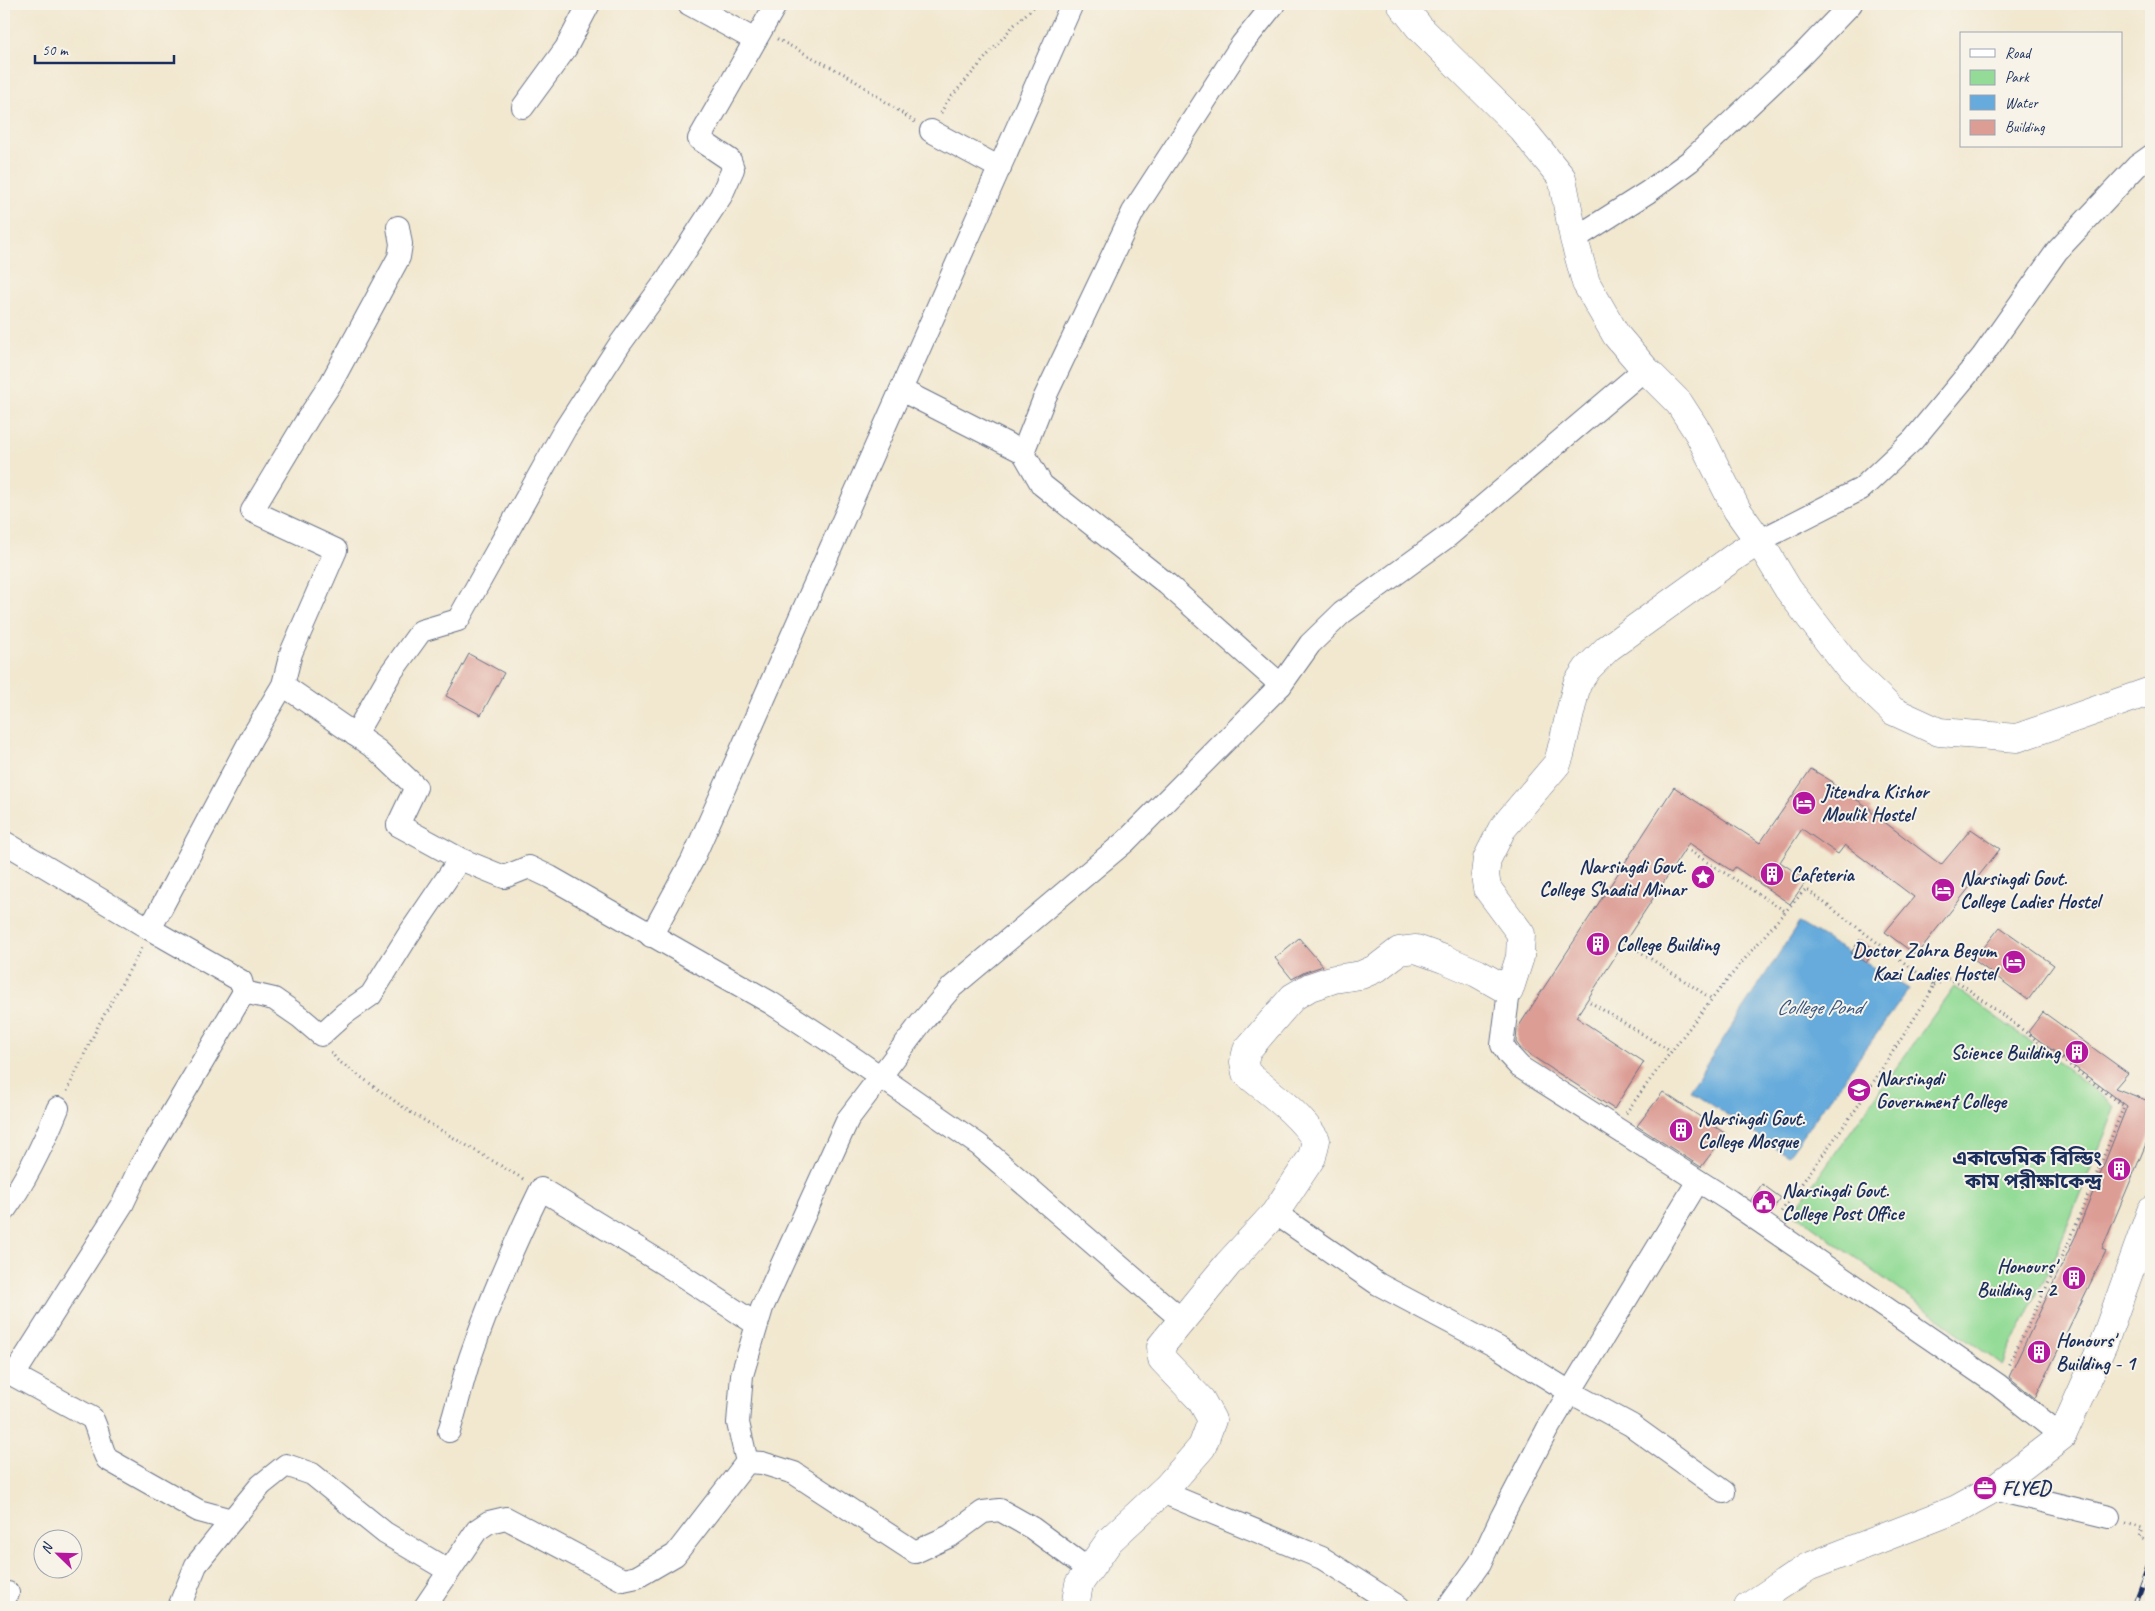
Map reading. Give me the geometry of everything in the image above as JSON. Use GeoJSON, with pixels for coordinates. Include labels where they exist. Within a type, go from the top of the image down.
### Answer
{"type":"FeatureCollection","features":[{"type":"Feature","properties":{"kind":"street"},"geometry":{"type":"LineString","coordinates":[[523,107],[566,48],[589,4]]}},
{"type":"Feature","properties":{"kind":"street"},"geometry":{"type":"LineString","coordinates":[[689,4],[758,35]]}},
{"type":"Feature","properties":{"kind":"street"},"geometry":{"type":"LineString","coordinates":[[355,735],[390,674],[421,631],[458,620],[565,429],[620,344],[665,282],[721,196],[733,169],[730,160],[699,139],[776,4]]}},
{"type":"Feature","properties":{"kind":"street"},"geometry":{"type":"LineString","coordinates":[[651,936],[692,861],[1072,4]]}},
{"type":"Feature","properties":{"kind":"street"},"geometry":{"type":"LineString","coordinates":[[1023,452],[1044,399],[1133,212],[1242,44],[1274,4]]}},
{"type":"Feature","properties":{"kind":"street"},"geometry":{"type":"LineString","coordinates":[[1401,4],[1419,27],[1522,129],[1562,178],[1574,240],[1586,283],[1616,335],[1645,369],[1679,403],[1700,434],[1737,510],[1759,541],[1788,589],[1851,671],[1893,711],[1939,732],[2017,738],[2151,691]]}},
{"type":"Feature","properties":{"kind":"street"},"geometry":{"type":"LineString","coordinates":[[1574,240],[1648,192],[1690,160],[1802,56],[1851,4]]}},
{"type":"Feature","properties":{"kind":"street"},"geometry":{"type":"LineString","coordinates":[[931,131],[1000,168]]}},
{"type":"Feature","properties":{"kind":"street"},"geometry":{"type":"LineString","coordinates":[[2062,1436],[1998,1385],[1698,1180],[1520,1067],[1502,1045],[1502,1036],[1509,991],[1520,957],[1521,934],[1487,888],[1485,875],[1486,859],[1502,829],[1557,764],[1576,684],[1587,669],[1608,648],[1737,555],[1759,541],[1860,489],[1913,440],[1982,356],[2057,251],[2137,166],[2151,156]]}},
{"type":"Feature","properties":{"kind":"street"},"geometry":{"type":"LineString","coordinates":[[150,929],[252,737],[283,685],[291,653],[336,550],[252,511],[331,383],[399,257],[401,244],[398,227]]}},
{"type":"Feature","properties":{"kind":"street"},"geometry":{"type":"LineString","coordinates":[[747,1462],[738,1422],[742,1375],[762,1308],[848,1120],[880,1076],[952,987],[1126,841],[1281,685],[1310,644],[1342,613],[1448,536],[1645,369]]}},
{"type":"Feature","properties":{"kind":"street"},"geometry":{"type":"LineString","coordinates":[[901,390],[1023,452],[1042,485],[1167,584],[1281,685]]}},
{"type":"Feature","properties":{"kind":"street"},"geometry":{"type":"LineString","coordinates":[[283,685],[377,750],[416,787],[398,825],[460,859],[504,877],[529,867],[550,877],[771,1003],[880,1076],[979,1146],[1182,1320]]}},
{"type":"Feature","properties":{"kind":"street"},"geometry":{"type":"LineString","coordinates":[[4,842],[241,981],[244,992],[140,1167],[123,1203],[9,1373],[92,1418],[99,1431],[100,1447],[107,1459],[199,1511],[232,1520]]}},
{"type":"Feature","properties":{"kind":"street"},"geometry":{"type":"LineString","coordinates":[[244,992],[274,999],[300,1017],[321,1035],[344,1014],[371,995],[409,934],[460,859]]}},
{"type":"Feature","properties":{"kind":"street"},"geometry":{"type":"LineString","coordinates":[[1075,1607],[1079,1584],[1110,1540],[1162,1492],[1202,1447],[1212,1420],[1201,1400],[1162,1359],[1161,1346],[1228,1264],[1276,1213],[1312,1157],[1316,1140],[1306,1125],[1246,1072],[1244,1062],[1247,1050],[1293,997],[1310,987],[1334,979],[1362,975],[1377,968],[1399,952],[1416,949],[1477,973],[1509,991]]}},
{"type":"Feature","properties":{"kind":"street"},"geometry":{"type":"LineString","coordinates":[[4,1212],[41,1151],[58,1108]]}},
{"type":"Feature","properties":{"kind":"street"},"geometry":{"type":"LineString","coordinates":[[1449,1606],[1480,1563],[1546,1430],[1698,1180]]}},
{"type":"Feature","properties":{"kind":"street"},"geometry":{"type":"LineString","coordinates":[[449,1431],[469,1360],[516,1240],[541,1190],[672,1269],[756,1324]]}},
{"type":"Feature","properties":{"kind":"street"},"geometry":{"type":"LineString","coordinates":[[1748,1607],[1808,1567],[1957,1509],[1993,1490],[2062,1436],[2104,1342],[2151,1211]]}},
{"type":"Feature","properties":{"kind":"street"},"geometry":{"type":"LineString","coordinates":[[1276,1213],[1378,1284],[1498,1348],[1570,1392],[1631,1425],[1724,1492]]}},
{"type":"Feature","properties":{"kind":"street"},"geometry":{"type":"LineString","coordinates":[[747,1462],[762,1463],[794,1473],[915,1552],[950,1536],[983,1512],[1000,1510],[1032,1528],[1089,1570]]}},
{"type":"Feature","properties":{"kind":"street"},"geometry":{"type":"LineString","coordinates":[[425,1607],[477,1530],[489,1522],[506,1518],[623,1580],[637,1577],[675,1555],[747,1462]]}},
{"type":"Feature","properties":{"kind":"street"},"geometry":{"type":"LineString","coordinates":[[179,1607],[196,1564],[261,1485],[286,1465],[312,1474],[385,1533],[449,1571]]}},
{"type":"Feature","properties":{"kind":"street"},"geometry":{"type":"LineString","coordinates":[[1993,1490],[2109,1517]]}},
{"type":"Feature","properties":{"kind":"street"},"geometry":{"type":"LineString","coordinates":[[1162,1492],[1322,1558],[1399,1607]]}},
{"type":"Feature","properties":{"kind":"path"},"geometry":{"type":"LineString","coordinates":[[758,35],[848,76],[923,128],[931,131],[946,102],[1013,26],[1038,4]]}},
{"type":"Feature","properties":{"kind":"path"},"geometry":{"type":"LineString","coordinates":[[1690,850],[1785,911]]}},
{"type":"Feature","properties":{"kind":"path"},"geometry":{"type":"LineString","coordinates":[[1616,1127],[1670,1051],[1785,911],[1806,889],[1934,985]]}},
{"type":"Feature","properties":{"kind":"path"},"geometry":{"type":"LineString","coordinates":[[58,1108],[99,1024],[137,958],[150,929]]}},
{"type":"Feature","properties":{"kind":"path"},"geometry":{"type":"LineString","coordinates":[[1630,945],[1712,999]]}},
{"type":"Feature","properties":{"kind":"path"},"geometry":{"type":"LineString","coordinates":[[1769,1229],[1856,1109],[1934,985],[1948,980],[1960,984],[2124,1106],[2072,1235],[2020,1345],[1998,1385]]}},
{"type":"Feature","properties":{"kind":"path"},"geometry":{"type":"LineString","coordinates":[[1590,1002],[1670,1051]]}},
{"type":"Feature","properties":{"kind":"path"},"geometry":{"type":"LineString","coordinates":[[321,1035],[337,1060],[410,1112],[541,1190]]}},
{"type":"Feature","properties":{"kind":"path"},"geometry":{"type":"LineString","coordinates":[[2142,1528],[2139,1538],[2147,1540],[2151,1529]]}},
{"type":"Feature","properties":{"kind":"green space"},"geometry":{"type":"Polygon","coordinates":[[[1954,987],[2052,1057],[2116,1107],[2052,1263],[2002,1365],[1793,1212],[1954,987]]]}},
{"type":"Feature","properties":{"kind":"water","name":"College Pond"},"geometry":{"type":"Polygon","coordinates":[[[1799,923],[1909,989],[1788,1156],[1690,1090],[1799,923]]]}},
{"type":"Feature","properties":{"kind":"building"},"geometry":{"type":"Polygon","coordinates":[[[469,654],[504,673],[481,715],[446,696],[469,654]]]}},
{"type":"Feature","properties":{"kind":"building"},"geometry":{"type":"Polygon","coordinates":[[[1811,769],[1871,809],[1870,811],[1941,865],[1971,829],[2000,849],[1916,955],[1885,932],[1914,897],[1845,845],[1838,854],[1802,829],[1780,862],[1807,880],[1790,904],[1735,867],[1732,871],[1689,843],[1576,1017],[1644,1062],[1614,1109],[1521,1049],[1516,1042],[1517,1029],[1674,787],[1760,843],[1811,769]]]}},
{"type":"Feature","properties":{"kind":"building","name":"Doctor Zohra Begum Kazi Ladies Hostel"},"geometry":{"type":"Polygon","coordinates":[[[2000,927],[2054,965],[2028,1000],[1974,960],[2000,927]]]}},
{"type":"Feature","properties":{"kind":"building"},"geometry":{"type":"Polygon","coordinates":[[[1299,938],[1323,966],[1292,979],[1275,958],[1299,938]]]}},
{"type":"Feature","properties":{"kind":"building"},"geometry":{"type":"Polygon","coordinates":[[[1860,939],[1875,950],[1866,963],[1851,953],[1860,939]]]}},
{"type":"Feature","properties":{"kind":"building"},"geometry":{"type":"Polygon","coordinates":[[[2043,1012],[2128,1073],[2115,1088],[2151,1102],[2151,1132],[2102,1249],[2106,1251],[2035,1398],[2009,1377],[2076,1235],[2127,1106],[2028,1032],[2043,1012]]]}},
{"type":"Feature","properties":{"kind":"building","name":"Narsingdi Govt. College Mosque"},"geometry":{"type":"Polygon","coordinates":[[[1663,1092],[1726,1134],[1701,1167],[1637,1126],[1663,1092]]]}},
{"type":"Feature","properties":{"kind":"building","name":"Narsingdi Govt. College Post Office"},"geometry":{"type":"Polygon","coordinates":[[[1762,1184],[1781,1198],[1770,1213],[1751,1200],[1762,1184]]]}},
{"type":"Feature","properties":{"kind":"railway"},"geometry":{"type":"LineString","coordinates":[[2133,1607],[2151,1559]]}},
{"type":"Feature","properties":{"kind":"railway"},"geometry":{"type":"LineString","coordinates":[[2149,1607],[2151,1602]]}},
{"type":"Feature","properties":{"kind":"place","name":"Jitendra Kishor Moulik Hostel"},"geometry":{"type":"Point","coordinates":[1804,803]}},
{"type":"Feature","properties":{"kind":"place","name":"Cafeteria"},"geometry":{"type":"Point","coordinates":[1772,874]}},
{"type":"Feature","properties":{"kind":"place","name":"Narsingdi Govt. College Shadid Minar"},"geometry":{"type":"Point","coordinates":[1703,877]}},
{"type":"Feature","properties":{"kind":"place","name":"Narsingdi Govt. College Ladies Hostel"},"geometry":{"type":"Point","coordinates":[1943,890]}},
{"type":"Feature","properties":{"kind":"place","name":"College Building"},"geometry":{"type":"Point","coordinates":[1598,944]}},
{"type":"Feature","properties":{"kind":"place","name":"Doctor Zohra Begum Kazi Ladies Hostel"},"geometry":{"type":"Point","coordinates":[2014,962]}},
{"type":"Feature","properties":{"kind":"place","name":"Science Building"},"geometry":{"type":"Point","coordinates":[2077,1052]}},
{"type":"Feature","properties":{"kind":"place","name":"Narsingdi Government College"},"geometry":{"type":"Point","coordinates":[1859,1090]}},
{"type":"Feature","properties":{"kind":"place","name":"Narsingdi Govt. College Mosque"},"geometry":{"type":"Point","coordinates":[1681,1130]}},
{"type":"Feature","properties":{"kind":"place","name":"একাডেমিক বিল্ডিং কাম পরীক্ষাকেন্দ্র"},"geometry":{"type":"Point","coordinates":[2119,1169]}},
{"type":"Feature","properties":{"kind":"place","name":"Narsingdi Govt. College Post Office"},"geometry":{"type":"Point","coordinates":[1764,1202]}},
{"type":"Feature","properties":{"kind":"place","name":"Honours' Building - 2"},"geometry":{"type":"Point","coordinates":[2074,1278]}},
{"type":"Feature","properties":{"kind":"place","name":"Honours' Building - 1"},"geometry":{"type":"Point","coordinates":[2039,1352]}},
{"type":"Feature","properties":{"kind":"place","name":"FLYED"},"geometry":{"type":"Point","coordinates":[1985,1488]}}]}
